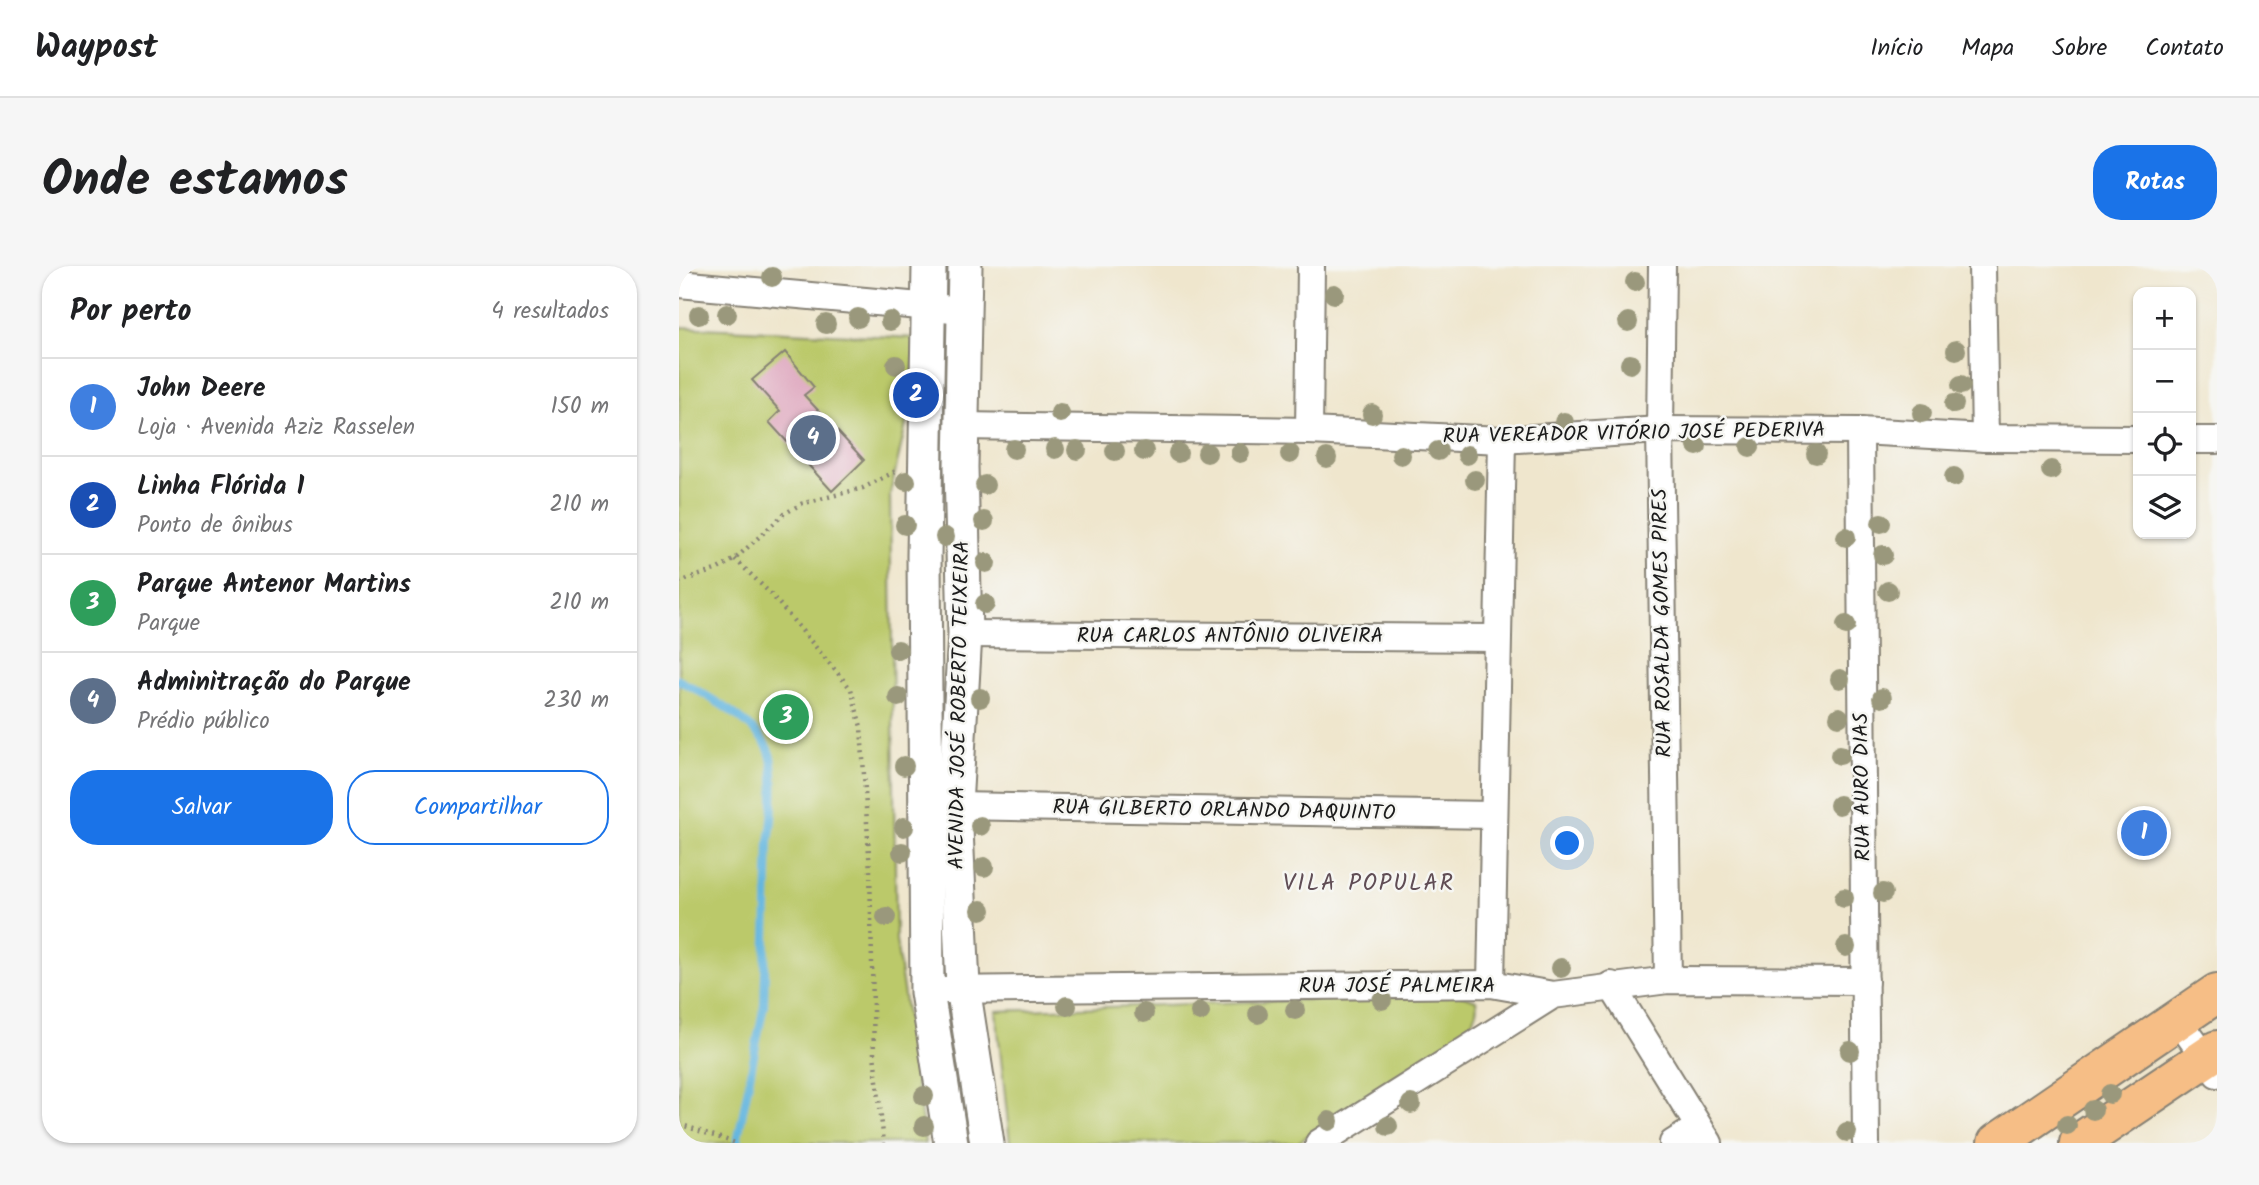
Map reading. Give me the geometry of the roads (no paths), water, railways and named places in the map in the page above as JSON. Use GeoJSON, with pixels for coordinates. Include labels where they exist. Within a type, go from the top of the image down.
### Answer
{"type":"FeatureCollection","features":[{"type":"Feature","properties":{"kind":"main road"},"geometry":{"type":"LineString","coordinates":[[1997,1143],[2217,993]]}},
{"type":"Feature","properties":{"kind":"main road"},"geometry":{"type":"LineString","coordinates":[[2079,1143],[2213,1061]]}},
{"type":"Feature","properties":{"kind":"street","name":"AVENIDA JOSÉ ROBERTO TEIXEIRA"},"geometry":{"type":"LineString","coordinates":[[929,266],[924,556],[927,992],[951,1143]]}},
{"type":"Feature","properties":{"kind":"street","name":"AVENIDA JOSÉ ROBERTO TEIXEIRA"},"geometry":{"type":"LineString","coordinates":[[965,266],[962,426],[965,634],[955,806],[963,987],[987,1143]]}},
{"type":"Feature","properties":{"kind":"street"},"geometry":{"type":"LineString","coordinates":[[1309,431],[1311,266]]}},
{"type":"Feature","properties":{"kind":"street","name":"RUA ROSALDA GOMES PIRES"},"geometry":{"type":"LineString","coordinates":[[1662,266],[1660,430],[1668,980]]}},
{"type":"Feature","properties":{"kind":"street"},"geometry":{"type":"LineString","coordinates":[[1982,266],[1985,438]]}},
{"type":"Feature","properties":{"kind":"street"},"geometry":{"type":"LineString","coordinates":[[679,284],[964,310]]}},
{"type":"Feature","properties":{"kind":"street"},"geometry":{"type":"LineString","coordinates":[[927,440],[962,426]]}},
{"type":"Feature","properties":{"kind":"street","name":"RUA VEREADOR VITÓRIO JOSÉ PEDERIVA"},"geometry":{"type":"LineString","coordinates":[[962,426],[1309,431],[1502,440],[1660,430],[1860,431],[1985,438],[2133,439]]}},
{"type":"Feature","properties":{"kind":"street","name":"RUA AURO DIAS"},"geometry":{"type":"LineString","coordinates":[[1860,431],[1866,1143]]}},
{"type":"Feature","properties":{"kind":"street"},"geometry":{"type":"LineString","coordinates":[[1491,984],[1502,440]]}},
{"type":"Feature","properties":{"kind":"street"},"geometry":{"type":"LineString","coordinates":[[2196,440],[2217,440]]}},
{"type":"Feature","properties":{"kind":"street","name":"RUA CARLOS ANTÔNIO OLIVEIRA"},"geometry":{"type":"LineString","coordinates":[[965,634],[1496,638]]}},
{"type":"Feature","properties":{"kind":"street","name":"RUA GILBERTO ORLANDO DAQUINTO"},"geometry":{"type":"LineString","coordinates":[[955,806],[1493,815]]}},
{"type":"Feature","properties":{"kind":"street","name":"RUA JOSÉ PALMEIRA"},"geometry":{"type":"LineString","coordinates":[[927,992],[963,987],[1491,984],[1553,995],[1611,985],[1668,980],[1865,981]]}},
{"type":"Feature","properties":{"kind":"street"},"geometry":{"type":"LineString","coordinates":[[1611,985],[1703,1135],[1673,1143]]}},
{"type":"Feature","properties":{"kind":"street"},"geometry":{"type":"LineString","coordinates":[[1319,1143],[1553,995]]}},
{"type":"Feature","properties":{"kind":"street"},"geometry":{"type":"LineString","coordinates":[[2178,1020],[2213,1061]]}},
{"type":"Feature","properties":{"kind":"waterway"},"geometry":{"type":"LineString","coordinates":[[679,680],[717,702],[756,732],[765,743],[772,763],[773,798],[769,841],[764,1005],[737,1143]]}},
{"type":"Feature","properties":{"kind":"place","name":"Linha Flórida 1"},"geometry":{"type":"Point","coordinates":[916,395]}},
{"type":"Feature","properties":{"kind":"place","name":"Adminitração do Parque"},"geometry":{"type":"Point","coordinates":[813,438]}},
{"type":"Feature","properties":{"kind":"place","name":"Parque Antenor Martins"},"geometry":{"type":"Point","coordinates":[786,717]}},
{"type":"Feature","properties":{"kind":"place","name":"John Deere"},"geometry":{"type":"Point","coordinates":[2144,833]}},
{"type":"Feature","properties":{"kind":"district","name":"VILA POPULAR"},"geometry":{"type":"Point","coordinates":[1369,884]}}]}
